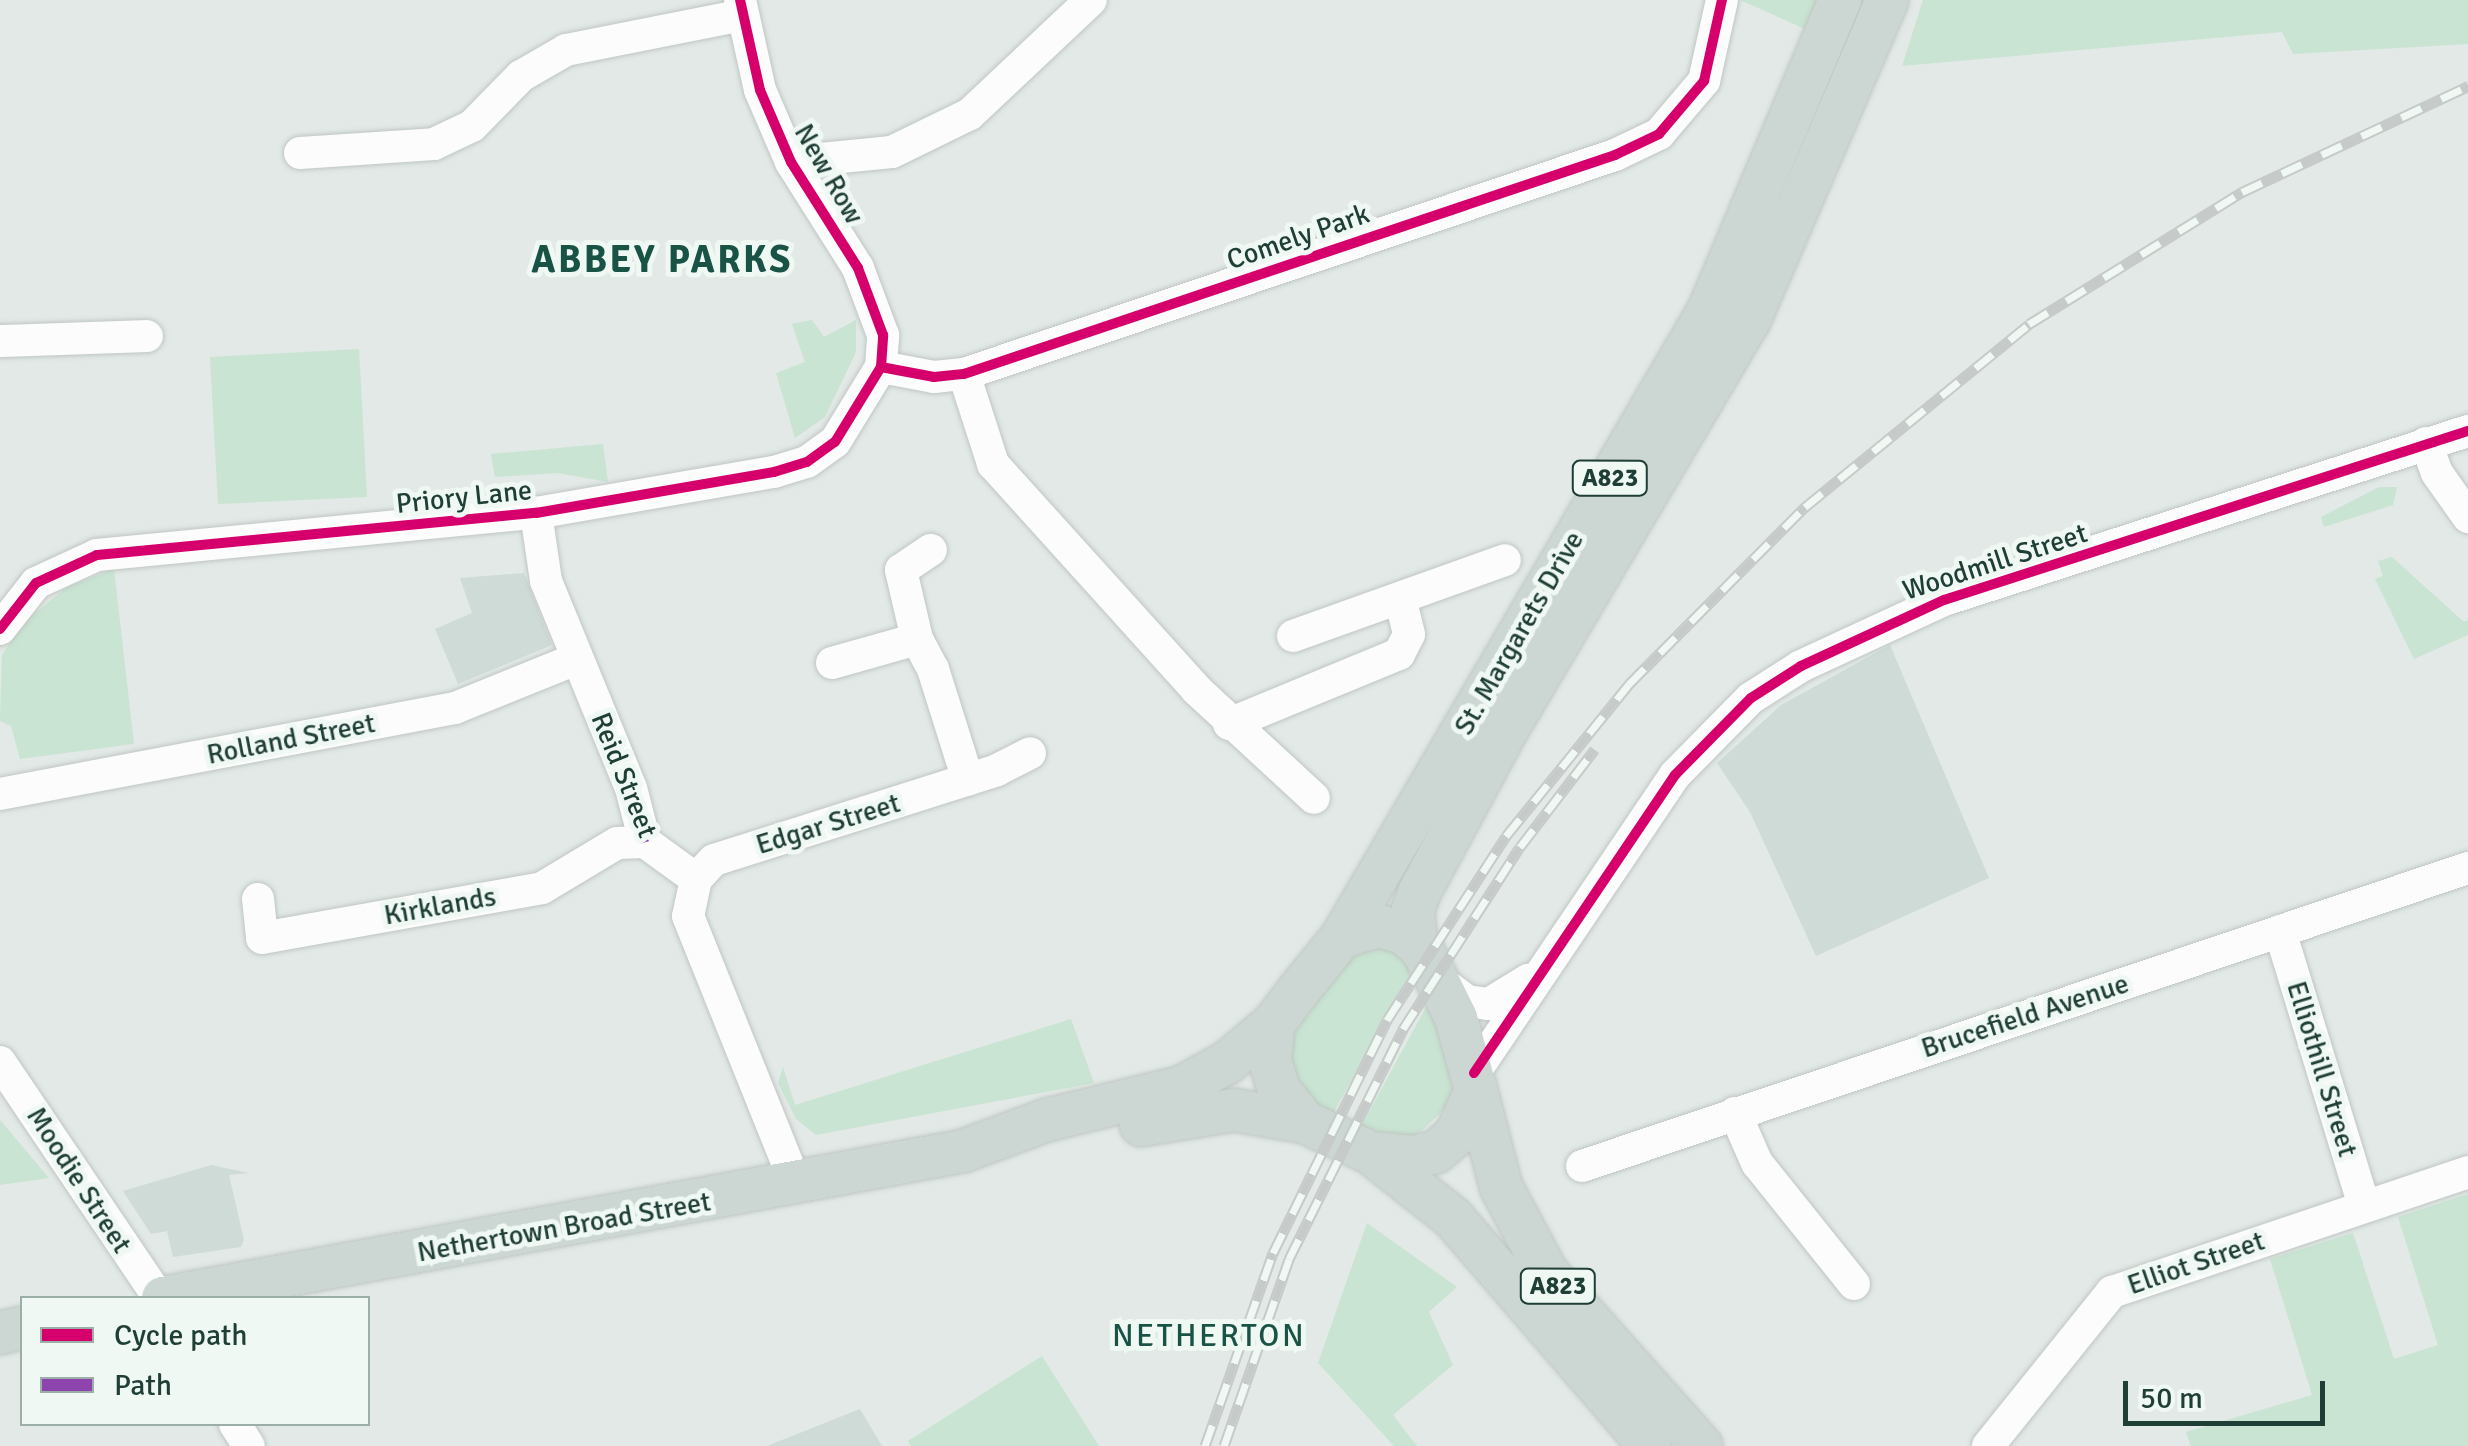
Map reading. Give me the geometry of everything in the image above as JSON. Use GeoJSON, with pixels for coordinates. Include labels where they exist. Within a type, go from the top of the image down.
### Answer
{"type":"FeatureCollection","features":[{"type":"Feature","properties":{"kind":"main road","name":"St. Margarets Drive"},"geometry":{"type":"LineString","coordinates":[[1342,937],[1708,310],[1840,0]]}},
{"type":"Feature","properties":{"kind":"main road","name":"St. Margarets Drive"},"geometry":{"type":"LineString","coordinates":[[1416,941],[1415,902],[1505,733],[1748,321],[1886,0]]}},
{"type":"Feature","properties":{"kind":"main road"},"geometry":{"type":"LineString","coordinates":[[1342,937],[1379,926],[1416,941]]}},
{"type":"Feature","properties":{"kind":"main road","name":"A823"},"geometry":{"type":"LineString","coordinates":[[1274,1023],[1342,937]]}},
{"type":"Feature","properties":{"kind":"main road","name":"A823"},"geometry":{"type":"LineString","coordinates":[[1416,941],[1439,980],[1475,1082],[1502,1187],[1547,1273],[1701,1446]]}},
{"type":"Feature","properties":{"kind":"main road"},"geometry":{"type":"LineString","coordinates":[[1274,1023],[1274,1075],[1305,1122]]}},
{"type":"Feature","properties":{"kind":"main road","name":"Nethertown Broad Street"},"geometry":{"type":"LineString","coordinates":[[963,1151],[1047,1120],[1182,1087],[1228,1062],[1274,1023]]}},
{"type":"Feature","properties":{"kind":"main road","name":"A823"},"geometry":{"type":"LineString","coordinates":[[1371,1153],[1401,1158],[1436,1152],[1464,1125],[1475,1082]]}},
{"type":"Feature","properties":{"kind":"main road","name":"Nethertown Broad Street"},"geometry":{"type":"LineString","coordinates":[[172,1296],[963,1151],[1053,1144],[1208,1112],[1305,1122]]}},
{"type":"Feature","properties":{"kind":"main road","name":"A823"},"geometry":{"type":"LineString","coordinates":[[1305,1122],[1371,1153],[1453,1218],[1650,1446]]}},
{"type":"Feature","properties":{"kind":"street"},"geometry":{"type":"LineString","coordinates":[[791,162],[892,152],[970,114],[1091,0]]}},
{"type":"Feature","properties":{"kind":"street","name":"Comely Park"},"geometry":{"type":"LineString","coordinates":[[881,367],[934,377],[964,374],[1615,155],[1659,134],[1704,81],[1722,0]]}},
{"type":"Feature","properties":{"kind":"street"},"geometry":{"type":"LineString","coordinates":[[300,154],[434,144],[472,126],[520,76],[566,50],[741,7]]}},
{"type":"Feature","properties":{"kind":"street","name":"New Row"},"geometry":{"type":"LineString","coordinates":[[741,7],[760,90],[791,162],[874,304],[883,335],[881,367]]}},
{"type":"Feature","properties":{"kind":"street"},"geometry":{"type":"LineString","coordinates":[[0,342],[147,336]]}},
{"type":"Feature","properties":{"kind":"street","name":"Priory Lane"},"geometry":{"type":"LineString","coordinates":[[4,610],[36,583],[97,555],[536,513],[807,462],[835,442],[881,367]]}},
{"type":"Feature","properties":{"kind":"street"},"geometry":{"type":"LineString","coordinates":[[964,374],[993,464],[1229,724],[1314,798]]}},
{"type":"Feature","properties":{"kind":"street","name":"Woodmill Street"},"geometry":{"type":"LineString","coordinates":[[1475,1082],[1536,974],[1675,775],[1752,698],[1801,666],[1944,600],[2468,430]]}},
{"type":"Feature","properties":{"kind":"street"},"geometry":{"type":"LineString","coordinates":[[2426,444],[2437,474],[2468,516]]}},
{"type":"Feature","properties":{"kind":"street","name":"Reid Street"},"geometry":{"type":"LineString","coordinates":[[536,513],[546,581],[631,788],[645,842],[696,879]]}},
{"type":"Feature","properties":{"kind":"street"},"geometry":{"type":"LineString","coordinates":[[931,550],[901,570],[917,638],[934,669],[968,780]]}},
{"type":"Feature","properties":{"kind":"street"},"geometry":{"type":"LineString","coordinates":[[1294,636],[1505,560]]}},
{"type":"Feature","properties":{"kind":"street"},"geometry":{"type":"LineString","coordinates":[[1229,724],[1399,654],[1409,634],[1400,598]]}},
{"type":"Feature","properties":{"kind":"street"},"geometry":{"type":"LineString","coordinates":[[832,663],[917,638]]}},
{"type":"Feature","properties":{"kind":"street","name":"Rolland Street"},"geometry":{"type":"LineString","coordinates":[[0,794],[455,708],[576,659]]}},
{"type":"Feature","properties":{"kind":"street","name":"Edgar Street"},"geometry":{"type":"LineString","coordinates":[[696,879],[714,860],[968,780],[1030,753]]}},
{"type":"Feature","properties":{"kind":"street","name":"Kirklands"},"geometry":{"type":"LineString","coordinates":[[258,900],[262,938],[542,888],[617,843],[645,842]]}},
{"type":"Feature","properties":{"kind":"street","name":"Brucefield Avenue"},"geometry":{"type":"LineString","coordinates":[[1582,1166],[2468,868]]}},
{"type":"Feature","properties":{"kind":"street"},"geometry":{"type":"LineString","coordinates":[[696,879],[688,916],[796,1184]]}},
{"type":"Feature","properties":{"kind":"street","name":"Elliothill Street"},"geometry":{"type":"LineString","coordinates":[[2280,931],[2364,1206]]}},
{"type":"Feature","properties":{"kind":"street","name":"Woodmill Street"},"geometry":{"type":"LineString","coordinates":[[1439,980],[1467,1001],[1489,1004],[1536,974]]}},
{"type":"Feature","properties":{"kind":"street","name":"Moodie Street"},"geometry":{"type":"LineString","coordinates":[[0,1062],[160,1296]]}},
{"type":"Feature","properties":{"kind":"street"},"geometry":{"type":"LineString","coordinates":[[1735,1113],[1756,1163],[1854,1284]]}},
{"type":"Feature","properties":{"kind":"street","name":"Elliot Street"},"geometry":{"type":"LineString","coordinates":[[1988,1446],[2112,1292],[2468,1172]]}},
{"type":"Feature","properties":{"kind":"shaded area"},"geometry":{"type":"Polygon","coordinates":[[[524,573],[552,645],[458,684],[435,629],[472,613],[460,578],[524,573]]]}},
{"type":"Feature","properties":{"kind":"shaded area"},"geometry":{"type":"Polygon","coordinates":[[[1890,645],[1989,878],[1816,956],[1750,812],[1717,763],[1781,705],[1890,645]]]}},
{"type":"Feature","properties":{"kind":"shaded area"},"geometry":{"type":"Polygon","coordinates":[[[211,1165],[249,1173],[229,1175],[244,1240],[241,1247],[173,1257],[167,1231],[151,1234],[123,1191],[211,1165]]]}},
{"type":"Feature","properties":{"kind":"shaded area"},"geometry":{"type":"Polygon","coordinates":[[[860,1409],[882,1446],[767,1446],[860,1409]]]}},
{"type":"Feature","properties":{"kind":"green space"},"geometry":{"type":"Polygon","coordinates":[[[1740,0],[1819,0],[1805,29],[1740,0]]]}},
{"type":"Feature","properties":{"kind":"green space"},"geometry":{"type":"Polygon","coordinates":[[[1923,0],[2468,0],[2468,44],[2293,54],[2282,32],[1902,66],[1923,0]]]}},
{"type":"Feature","properties":{"kind":"green space"},"geometry":{"type":"Polygon","coordinates":[[[812,320],[824,337],[856,320],[856,352],[825,417],[795,438],[776,373],[805,362],[792,324],[812,320]]]}},
{"type":"Feature","properties":{"kind":"green space"},"geometry":{"type":"Polygon","coordinates":[[[359,349],[367,497],[218,504],[210,357],[359,349]]]}},
{"type":"Feature","properties":{"kind":"green space"},"geometry":{"type":"Polygon","coordinates":[[[603,444],[608,482],[558,473],[495,477],[491,454],[603,444]]]}},
{"type":"Feature","properties":{"kind":"green space"},"geometry":{"type":"Polygon","coordinates":[[[2379,487],[2397,487],[2393,505],[2324,527],[2321,517],[2379,487]]]}},
{"type":"Feature","properties":{"kind":"green space"},"geometry":{"type":"Polygon","coordinates":[[[2392,557],[2464,622],[2468,619],[2468,635],[2414,659],[2375,579],[2383,576],[2378,561],[2392,557]]]}},
{"type":"Feature","properties":{"kind":"green space"},"geometry":{"type":"Polygon","coordinates":[[[114,569],[134,744],[20,759],[11,726],[0,721],[2,655],[22,624],[67,587],[114,569]]]}},
{"type":"Feature","properties":{"kind":"green space"},"geometry":{"type":"Polygon","coordinates":[[[1395,944],[1415,966],[1329,1121],[1315,1113],[1282,1048],[1355,951],[1395,944]]]}},
{"type":"Feature","properties":{"kind":"green space"},"geometry":{"type":"Polygon","coordinates":[[[1433,994],[1444,1021],[1455,1099],[1417,1135],[1387,1143],[1357,1134],[1433,994]]]}},
{"type":"Feature","properties":{"kind":"green space"},"geometry":{"type":"Polygon","coordinates":[[[1071,1019],[1094,1083],[816,1135],[796,1119],[778,1083],[783,1067],[795,1105],[1071,1019]]]}},
{"type":"Feature","properties":{"kind":"green space"},"geometry":{"type":"Polygon","coordinates":[[[0,1120],[49,1178],[0,1185],[0,1120]]]}},
{"type":"Feature","properties":{"kind":"green space"},"geometry":{"type":"Polygon","coordinates":[[[2468,1194],[2468,1446],[2191,1446],[2186,1432],[2312,1395],[2270,1259],[2353,1233],[2394,1359],[2438,1345],[2398,1217],[2468,1194]]]}},
{"type":"Feature","properties":{"kind":"green space"},"geometry":{"type":"Polygon","coordinates":[[[1367,1223],[1457,1287],[1429,1312],[1453,1365],[1393,1415],[1417,1446],[1394,1446],[1318,1363],[1367,1223]]]}},
{"type":"Feature","properties":{"kind":"green space"},"geometry":{"type":"Polygon","coordinates":[[[1042,1356],[1099,1446],[911,1446],[908,1441],[1042,1356]]]}},
{"type":"Feature","properties":{"kind":"railway"},"geometry":{"type":"LineString","coordinates":[[1205,1446],[1273,1253],[1387,1020],[1506,836],[1629,684],[1805,507],[2029,324],[2242,192],[2468,86]]}},
{"type":"Feature","properties":{"kind":"railway"},"geometry":{"type":"LineString","coordinates":[[1224,1446],[1289,1259],[1403,1029],[1520,847],[1595,749]]}},
{"type":"Feature","properties":{"kind":"marked path"},"geometry":{"type":"LineString","coordinates":[[631,788],[645,842]]}},
{"type":"Feature","properties":{"kind":"cycle path"},"geometry":{"type":"LineString","coordinates":[[0,629],[36,583],[97,555],[536,513],[774,472],[807,462],[835,442],[881,367],[883,335],[858,268],[791,162],[760,90],[740,0]]}},
{"type":"Feature","properties":{"kind":"cycle path"},"geometry":{"type":"LineString","coordinates":[[881,367],[934,377],[964,374],[1615,155],[1659,134],[1704,81],[1722,0]]}},
{"type":"Feature","properties":{"kind":"cycle path"},"geometry":{"type":"LineString","coordinates":[[1474,1073],[1675,775],[1751,698],[1801,666],[1944,600],[2468,431]]}},
{"type":"Feature","properties":{"kind":"district","name":"ABBEY PARKS"},"geometry":{"type":"Point","coordinates":[662,260]}},
{"type":"Feature","properties":{"kind":"district","name":"NETHERTON"},"geometry":{"type":"Point","coordinates":[1209,1336]}}]}
